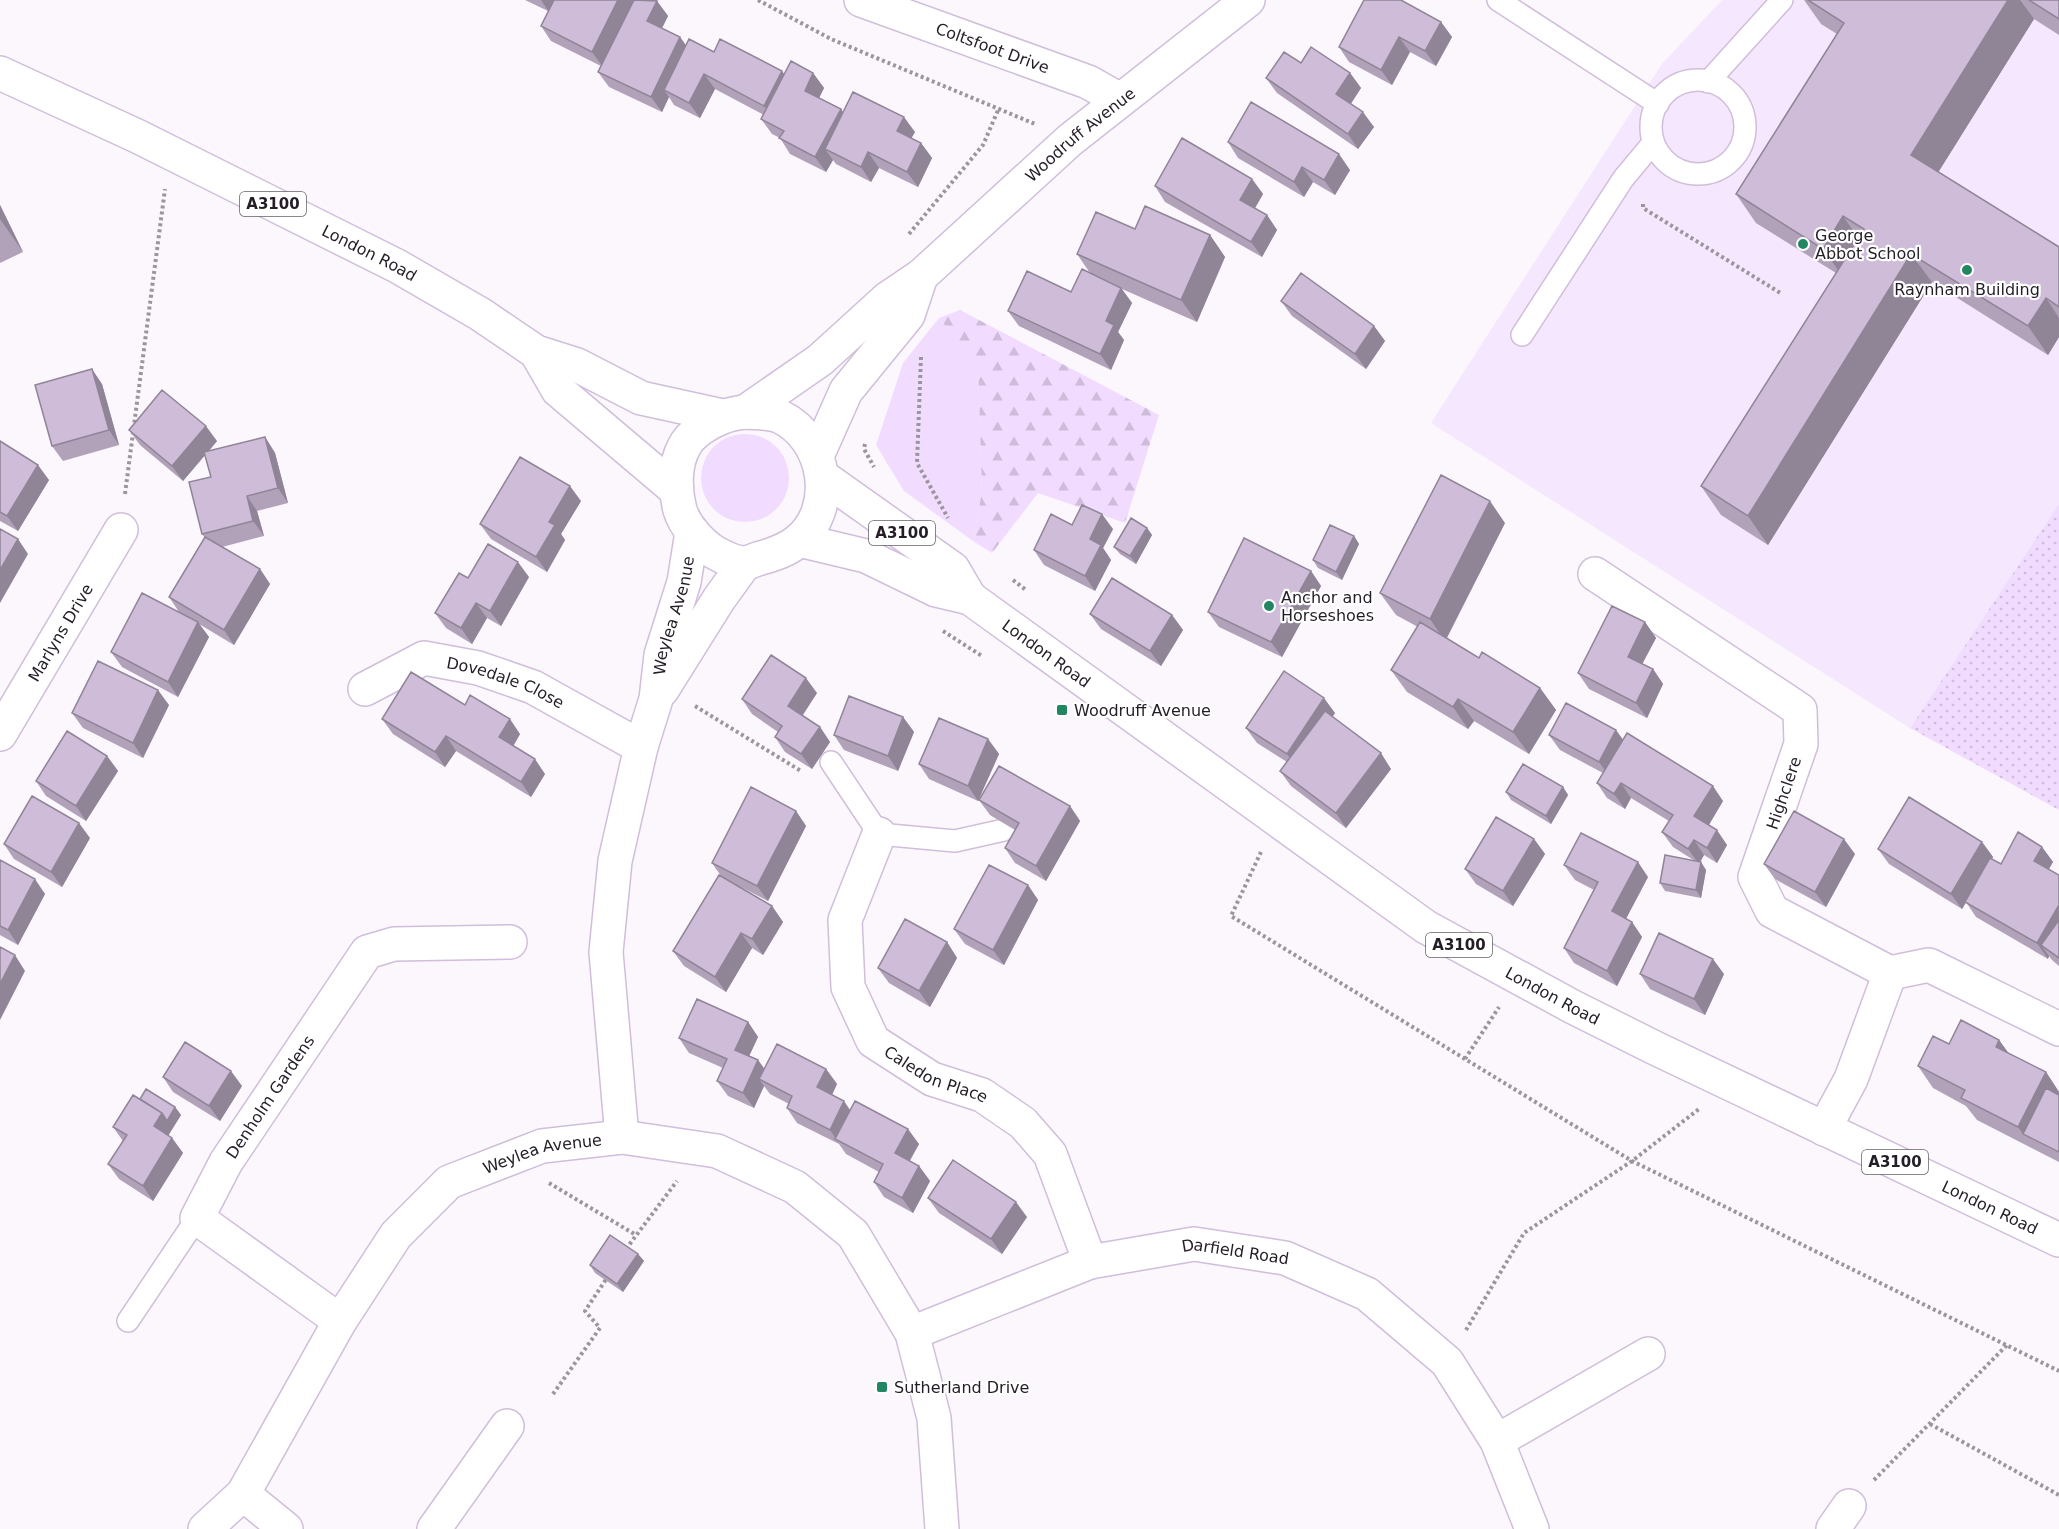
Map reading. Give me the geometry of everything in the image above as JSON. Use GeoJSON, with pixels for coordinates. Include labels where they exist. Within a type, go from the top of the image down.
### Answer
{"type":"FeatureCollection","features":[{"type":"Feature","properties":{"kind":"street","name":"Coltsfoot Drive"},"geometry":{"type":"LineString","coordinates":[[861,0],[1088,82],[1120,100]]}},
{"type":"Feature","properties":{"kind":"street","name":"Woodruff Avenue"},"geometry":{"type":"LineString","coordinates":[[734,414],[820,360],[887,299],[921,276],[1070,140],[1248,0]]}},
{"type":"Feature","properties":{"kind":"street","name":"London Road"},"geometry":{"type":"LineString","coordinates":[[0,73],[170,153],[397,266],[480,314],[536,352],[577,365],[641,398],[734,414]]}},
{"type":"Feature","properties":{"kind":"street","name":"Woodruff Avenue"},"geometry":{"type":"LineString","coordinates":[[820,467],[846,391],[908,315],[921,276]]}},
{"type":"Feature","properties":{"kind":"street","name":"London Road"},"geometry":{"type":"LineString","coordinates":[[536,352],[558,390],[676,490]]}},
{"type":"Feature","properties":{"kind":"street"},"geometry":{"type":"LineString","coordinates":[[734,414],[779,416],[794,425],[820,467],[822,499],[814,521],[799,540],[779,553],[745,563],[725,558],[709,549],[692,532],[681,512],[676,490],[678,467],[684,446],[701,428],[734,414]]}},
{"type":"Feature","properties":{"kind":"street","name":"London Road"},"geometry":{"type":"LineString","coordinates":[[820,467],[952,569],[970,598]]}},
{"type":"Feature","properties":{"kind":"street","name":"Marlyns Drive"},"geometry":{"type":"LineString","coordinates":[[0,734],[121,530]]}},
{"type":"Feature","properties":{"kind":"street","name":"Weylea Avenue"},"geometry":{"type":"LineString","coordinates":[[205,1529],[243,1494],[340,1321],[396,1235],[449,1182],[542,1146],[622,1137],[606,952],[615,861],[641,747],[656,699],[661,655],[684,582],[692,532]]}},
{"type":"Feature","properties":{"kind":"street","name":"London Road"},"geometry":{"type":"LineString","coordinates":[[799,540],[866,556],[936,590],[970,598],[1426,927],[1573,1007],[1733,1086],[2059,1240]]}},
{"type":"Feature","properties":{"kind":"street","name":"Weylea Avenue"},"geometry":{"type":"LineString","coordinates":[[656,699],[719,599],[745,563]]}},
{"type":"Feature","properties":{"kind":"street","name":"Highclere"},"geometry":{"type":"LineString","coordinates":[[1595,574],[1800,710],[1801,744],[1755,877],[1772,911],[1890,973]]}},
{"type":"Feature","properties":{"kind":"street","name":"Dovedale Close"},"geometry":{"type":"LineString","coordinates":[[365,689],[424,658],[478,668],[533,687],[641,747]]}},
{"type":"Feature","properties":{"kind":"street","name":"Caledon Place"},"geometry":{"type":"LineString","coordinates":[[879,834],[845,920],[848,987],[873,1041],[932,1079],[982,1095],[1023,1123],[1050,1154],[1090,1262]]}},
{"type":"Feature","properties":{"kind":"street","name":"Denholm Gardens"},"geometry":{"type":"LineString","coordinates":[[197,1218],[226,1162],[367,952],[394,944],[510,942]]}},
{"type":"Feature","properties":{"kind":"street"},"geometry":{"type":"LineString","coordinates":[[1824,1128],[1851,1079],[1890,973],[1929,965],[2059,1029]]}},
{"type":"Feature","properties":{"kind":"street"},"geometry":{"type":"LineString","coordinates":[[622,1137],[717,1151],[795,1187],[853,1234],[912,1333],[934,1418],[942,1529]]}},
{"type":"Feature","properties":{"kind":"street"},"geometry":{"type":"LineString","coordinates":[[197,1218],[340,1321]]}},
{"type":"Feature","properties":{"kind":"street","name":"Darfield Road"},"geometry":{"type":"LineString","coordinates":[[912,1333],[1090,1262],[1194,1244],[1285,1258],[1367,1294],[1447,1362],[1497,1441],[1532,1529]]}},
{"type":"Feature","properties":{"kind":"street"},"geometry":{"type":"LineString","coordinates":[[1497,1441],[1648,1354]]}},
{"type":"Feature","properties":{"kind":"street"},"geometry":{"type":"LineString","coordinates":[[434,1529],[507,1425]]}},
{"type":"Feature","properties":{"kind":"street"},"geometry":{"type":"LineString","coordinates":[[243,1494],[286,1529]]}},
{"type":"Feature","properties":{"kind":"lane"},"geometry":{"type":"LineString","coordinates":[[1498,0],[1658,104]]}},
{"type":"Feature","properties":{"kind":"lane"},"geometry":{"type":"LineString","coordinates":[[1708,82],[1782,0]]}},
{"type":"Feature","properties":{"kind":"lane"},"geometry":{"type":"LineString","coordinates":[[1691,81],[1708,82],[1725,89],[1734,98],[1744,118],[1743,141],[1731,161],[1721,168],[1710,173],[1689,174],[1676,169],[1667,162],[1653,143],[1652,120],[1658,104],[1670,90],[1691,81]]}},
{"type":"Feature","properties":{"kind":"lane"},"geometry":{"type":"LineString","coordinates":[[1522,335],[1623,179],[1653,143]]}},
{"type":"Feature","properties":{"kind":"lane"},"geometry":{"type":"LineString","coordinates":[[836,770],[879,834],[956,841],[1004,830]]}},
{"type":"Feature","properties":{"kind":"lane"},"geometry":{"type":"LineString","coordinates":[[128,1321],[197,1218]]}},
{"type":"Feature","properties":{"kind":"path"},"geometry":{"type":"LineString","coordinates":[[758,0],[831,39],[999,108],[1070,140]]}},
{"type":"Feature","properties":{"kind":"path"},"geometry":{"type":"LineString","coordinates":[[906,238],[983,145],[999,108]]}},
{"type":"Feature","properties":{"kind":"path"},"geometry":{"type":"LineString","coordinates":[[121,530],[170,153]]}},
{"type":"Feature","properties":{"kind":"path"},"geometry":{"type":"LineString","coordinates":[[1635,166],[1643,208],[1782,294]]}},
{"type":"Feature","properties":{"kind":"path"},"geometry":{"type":"LineString","coordinates":[[921,349],[917,463],[950,522]]}},
{"type":"Feature","properties":{"kind":"path"},"geometry":{"type":"LineString","coordinates":[[865,439],[864,449],[874,468]]}},
{"type":"Feature","properties":{"kind":"path"},"geometry":{"type":"LineString","coordinates":[[1011,579],[1019,585]]}},
{"type":"Feature","properties":{"kind":"path"},"geometry":{"type":"LineString","coordinates":[[935,626],[974,650]]}},
{"type":"Feature","properties":{"kind":"path"},"geometry":{"type":"LineString","coordinates":[[688,701],[823,785],[836,770]]}},
{"type":"Feature","properties":{"kind":"path"},"geometry":{"type":"LineString","coordinates":[[1282,822],[1264,846],[1231,916],[1632,1161],[2059,1371]]}},
{"type":"Feature","properties":{"kind":"path"},"geometry":{"type":"LineString","coordinates":[[1465,1059],[1518,977]]}},
{"type":"Feature","properties":{"kind":"path"},"geometry":{"type":"LineString","coordinates":[[1447,1362],[1524,1233],[1632,1161],[1697,1110],[1733,1086]]}},
{"type":"Feature","properties":{"kind":"path"},"geometry":{"type":"LineString","coordinates":[[623,1254],[676,1185],[688,1145]]}},
{"type":"Feature","properties":{"kind":"path"},"geometry":{"type":"LineString","coordinates":[[509,1159],[636,1235]]}},
{"type":"Feature","properties":{"kind":"path"},"geometry":{"type":"LineString","coordinates":[[553,1394],[600,1328],[585,1311],[610,1273]]}},
{"type":"Feature","properties":{"kind":"path"},"geometry":{"type":"LineString","coordinates":[[1841,1518],[2007,1345]]}},
{"type":"Feature","properties":{"kind":"path"},"geometry":{"type":"LineString","coordinates":[[1930,1424],[2059,1495]]}},
{"type":"Feature","properties":{"kind":"shaded area","name":"George Abbot School"},"geometry":{"type":"Polygon","coordinates":[[[1722,0],[2059,0],[2059,504],[1910,728],[1431,423],[1662,64],[1722,0]]]}},
{"type":"Feature","properties":{"kind":"green space"},"geometry":{"type":"Polygon","coordinates":[[[960,310],[1159,415],[1125,523],[1038,493],[992,553],[973,541],[982,491],[978,367],[939,318],[960,310]]]}},
{"type":"Feature","properties":{"kind":"green space"},"geometry":{"type":"Polygon","coordinates":[[[939,318],[978,367],[982,491],[973,541],[904,491],[876,445],[903,363],[939,318]]]}},
{"type":"Feature","properties":{"kind":"green space"},"geometry":{"type":"Polygon","coordinates":[[[745,434],[762,437],[776,447],[786,461],[789,478],[786,495],[776,509],[762,519],[745,522],[728,519],[714,509],[704,495],[701,478],[704,461],[714,447],[728,437],[745,434]]]}},
{"type":"Feature","properties":{"kind":"green space"},"geometry":{"type":"Polygon","coordinates":[[[2059,504],[2059,810],[1910,728],[2059,504]]]}},
{"type":"Feature","properties":{"kind":"building"},"geometry":{"type":"Polygon","coordinates":[[[554,0],[618,0],[592,52],[541,26],[554,0]]]}},
{"type":"Feature","properties":{"kind":"building"},"geometry":{"type":"Polygon","coordinates":[[[634,0],[657,1],[647,21],[680,37],[651,97],[598,72],[634,0]]]}},
{"type":"Feature","properties":{"kind":"building"},"geometry":{"type":"Polygon","coordinates":[[[1364,0],[1401,0],[1441,22],[1425,51],[1399,37],[1381,70],[1339,47],[1364,0]]]}},
{"type":"Feature","properties":{"kind":"building","name":"Raynham Building"},"geometry":{"type":"Polygon","coordinates":[[[1808,0],[2008,0],[1911,155],[2059,247],[2059,307],[2046,298],[2028,326],[1911,254],[1748,516],[1701,486],[1864,229],[1843,216],[1823,249],[1736,194],[1844,23],[1808,0]]]}},
{"type":"Feature","properties":{"kind":"building"},"geometry":{"type":"Polygon","coordinates":[[[2029,0],[2059,0],[2059,19],[2029,0]]]}},
{"type":"Feature","properties":{"kind":"building"},"geometry":{"type":"Polygon","coordinates":[[[689,39],[714,52],[720,39],[782,71],[764,106],[704,74],[689,103],[664,90],[689,39]]]}},
{"type":"Feature","properties":{"kind":"building"},"geometry":{"type":"Polygon","coordinates":[[[1311,47],[1350,73],[1336,94],[1363,112],[1348,134],[1266,78],[1284,52],[1301,63],[1311,47]]]}},
{"type":"Feature","properties":{"kind":"building"},"geometry":{"type":"Polygon","coordinates":[[[791,61],[813,73],[805,91],[841,109],[815,157],[779,138],[784,131],[761,119],[791,61]]]}},
{"type":"Feature","properties":{"kind":"building"},"geometry":{"type":"Polygon","coordinates":[[[853,92],[904,117],[897,131],[921,143],[907,172],[868,152],[861,167],[825,149],[853,92]]]}},
{"type":"Feature","properties":{"kind":"building"},"geometry":{"type":"Polygon","coordinates":[[[1251,102],[1339,154],[1324,180],[1302,167],[1294,182],[1228,142],[1251,102]]]}},
{"type":"Feature","properties":{"kind":"building"},"geometry":{"type":"Polygon","coordinates":[[[1182,138],[1252,179],[1240,200],[1267,215],[1251,242],[1155,186],[1182,138]]]}},
{"type":"Feature","properties":{"kind":"building"},"geometry":{"type":"Polygon","coordinates":[[[1145,206],[1210,235],[1181,300],[1077,254],[1096,212],[1135,229],[1145,206]]]}},
{"type":"Feature","properties":{"kind":"building"},"geometry":{"type":"Polygon","coordinates":[[[1082,269],[1121,288],[1106,321],[1114,325],[1100,354],[1008,311],[1027,271],[1071,292],[1082,269]]]}},
{"type":"Feature","properties":{"kind":"building"},"geometry":{"type":"Polygon","coordinates":[[[1301,273],[1374,326],[1355,354],[1281,301],[1301,273]]]}},
{"type":"Feature","properties":{"kind":"building"},"geometry":{"type":"Polygon","coordinates":[[[92,369],[109,430],[52,446],[35,385],[92,369]]]}},
{"type":"Feature","properties":{"kind":"building"},"geometry":{"type":"Polygon","coordinates":[[[162,390],[206,426],[172,466],[129,430],[162,390]]]}},
{"type":"Feature","properties":{"kind":"building"},"geometry":{"type":"Polygon","coordinates":[[[265,437],[278,488],[247,496],[253,521],[202,534],[189,482],[211,477],[204,452],[265,437]]]}},
{"type":"Feature","properties":{"kind":"building"},"geometry":{"type":"Polygon","coordinates":[[[0,441],[38,465],[7,516],[0,512],[0,441]]]}},
{"type":"Feature","properties":{"kind":"building"},"geometry":{"type":"Polygon","coordinates":[[[520,457],[570,486],[549,522],[555,525],[536,557],[480,524],[520,457]]]}},
{"type":"Feature","properties":{"kind":"building"},"geometry":{"type":"Polygon","coordinates":[[[1441,475],[1490,501],[1430,619],[1380,593],[1441,475]]]}},
{"type":"Feature","properties":{"kind":"building"},"geometry":{"type":"Polygon","coordinates":[[[1082,505],[1102,514],[1090,539],[1101,545],[1085,576],[1034,550],[1051,514],[1072,525],[1082,505]]]}},
{"type":"Feature","properties":{"kind":"building"},"geometry":{"type":"Polygon","coordinates":[[[1131,518],[1147,528],[1130,556],[1114,547],[1131,518]]]}},
{"type":"Feature","properties":{"kind":"building"},"geometry":{"type":"Polygon","coordinates":[[[1330,525],[1354,536],[1336,572],[1313,560],[1330,525]]]}},
{"type":"Feature","properties":{"kind":"building"},"geometry":{"type":"Polygon","coordinates":[[[0,529],[18,539],[0,570],[0,529]]]}},
{"type":"Feature","properties":{"kind":"building"},"geometry":{"type":"Polygon","coordinates":[[[205,537],[260,569],[224,630],[169,597],[205,537]]]}},
{"type":"Feature","properties":{"kind":"building","name":"Anchor and Horseshoes"},"geometry":{"type":"Polygon","coordinates":[[[1244,538],[1311,571],[1271,642],[1208,612],[1244,538]]]}},
{"type":"Feature","properties":{"kind":"building"},"geometry":{"type":"Polygon","coordinates":[[[488,544],[518,562],[490,611],[476,603],[461,628],[435,613],[459,573],[468,578],[488,544]]]}},
{"type":"Feature","properties":{"kind":"building"},"geometry":{"type":"Polygon","coordinates":[[[1112,578],[1172,615],[1150,651],[1090,614],[1112,578]]]}},
{"type":"Feature","properties":{"kind":"building"},"geometry":{"type":"Polygon","coordinates":[[[142,593],[198,622],[168,682],[111,652],[142,593]]]}},
{"type":"Feature","properties":{"kind":"building"},"geometry":{"type":"Polygon","coordinates":[[[1612,606],[1645,622],[1628,657],[1653,669],[1636,703],[1578,673],[1612,606]]]}},
{"type":"Feature","properties":{"kind":"building"},"geometry":{"type":"Polygon","coordinates":[[[1420,622],[1479,658],[1482,652],[1540,688],[1513,732],[1458,699],[1453,707],[1391,670],[1420,622]]]}},
{"type":"Feature","properties":{"kind":"building"},"geometry":{"type":"Polygon","coordinates":[[[771,655],[806,678],[788,706],[820,727],[801,754],[775,737],[782,726],[742,699],[771,655]]]}},
{"type":"Feature","properties":{"kind":"building"},"geometry":{"type":"Polygon","coordinates":[[[98,661],[158,690],[133,743],[72,713],[98,661]]]}},
{"type":"Feature","properties":{"kind":"building"},"geometry":{"type":"Polygon","coordinates":[[[1284,671],[1324,698],[1287,754],[1246,728],[1284,671]]]}},
{"type":"Feature","properties":{"kind":"building"},"geometry":{"type":"Polygon","coordinates":[[[411,672],[465,705],[470,695],[510,719],[499,737],[535,759],[521,782],[446,736],[435,752],[382,719],[411,672]]]}},
{"type":"Feature","properties":{"kind":"building"},"geometry":{"type":"Polygon","coordinates":[[[849,696],[903,717],[888,756],[834,735],[849,696]]]}},
{"type":"Feature","properties":{"kind":"building"},"geometry":{"type":"Polygon","coordinates":[[[1566,703],[1616,730],[1599,762],[1549,735],[1566,703]]]}},
{"type":"Feature","properties":{"kind":"building"},"geometry":{"type":"Polygon","coordinates":[[[1325,711],[1381,753],[1336,813],[1280,771],[1325,711]]]}},
{"type":"Feature","properties":{"kind":"building"},"geometry":{"type":"Polygon","coordinates":[[[939,718],[988,739],[968,786],[919,764],[939,718]]]}},
{"type":"Feature","properties":{"kind":"building"},"geometry":{"type":"Polygon","coordinates":[[[67,731],[107,756],[76,806],[36,781],[67,731]]]}},
{"type":"Feature","properties":{"kind":"building"},"geometry":{"type":"Polygon","coordinates":[[[1627,733],[1713,786],[1694,816],[1717,830],[1707,848],[1694,840],[1688,849],[1662,832],[1673,815],[1621,783],[1614,794],[1597,783],[1627,733]]]}},
{"type":"Feature","properties":{"kind":"building"},"geometry":{"type":"Polygon","coordinates":[[[1523,764],[1563,787],[1546,816],[1506,792],[1523,764]]]}},
{"type":"Feature","properties":{"kind":"building"},"geometry":{"type":"Polygon","coordinates":[[[999,766],[1070,806],[1036,866],[1005,848],[1019,823],[979,800],[999,766]]]}},
{"type":"Feature","properties":{"kind":"building"},"geometry":{"type":"Polygon","coordinates":[[[751,787],[796,811],[757,886],[712,863],[751,787]]]}},
{"type":"Feature","properties":{"kind":"building"},"geometry":{"type":"Polygon","coordinates":[[[32,796],[79,823],[51,872],[4,844],[32,796]]]}},
{"type":"Feature","properties":{"kind":"building"},"geometry":{"type":"Polygon","coordinates":[[[1909,797],[1982,842],[1951,894],[1878,849],[1909,797]]]}},
{"type":"Feature","properties":{"kind":"building"},"geometry":{"type":"Polygon","coordinates":[[[1794,811],[1844,839],[1815,892],[1764,864],[1794,811]]]}},
{"type":"Feature","properties":{"kind":"building"},"geometry":{"type":"Polygon","coordinates":[[[1496,817],[1534,839],[1503,891],[1465,869],[1496,817]]]}},
{"type":"Feature","properties":{"kind":"building"},"geometry":{"type":"Polygon","coordinates":[[[2018,832],[2042,847],[2034,861],[2059,875],[2059,905],[2037,943],[1965,902],[1990,858],[2001,864],[2018,832]]]}},
{"type":"Feature","properties":{"kind":"building"},"geometry":{"type":"Polygon","coordinates":[[[1581,833],[1638,862],[1612,911],[1632,922],[1607,971],[1564,948],[1598,882],[1564,865],[1581,833]]]}},
{"type":"Feature","properties":{"kind":"building"},"geometry":{"type":"Polygon","coordinates":[[[1665,855],[1701,862],[1696,890],[1660,883],[1665,855]]]}},
{"type":"Feature","properties":{"kind":"building"},"geometry":{"type":"Polygon","coordinates":[[[0,860],[35,879],[8,930],[0,926],[0,860]]]}},
{"type":"Feature","properties":{"kind":"building"},"geometry":{"type":"Polygon","coordinates":[[[989,865],[1028,885],[993,950],[954,929],[989,865]]]}},
{"type":"Feature","properties":{"kind":"building"},"geometry":{"type":"Polygon","coordinates":[[[719,875],[772,906],[752,939],[741,933],[715,977],[673,951],[719,875]]]}},
{"type":"Feature","properties":{"kind":"building"},"geometry":{"type":"Polygon","coordinates":[[[905,919],[947,942],[919,991],[878,968],[905,919]]]}},
{"type":"Feature","properties":{"kind":"building"},"geometry":{"type":"Polygon","coordinates":[[[2059,920],[2059,958],[2041,945],[2059,920]]]}},
{"type":"Feature","properties":{"kind":"building"},"geometry":{"type":"Polygon","coordinates":[[[1659,933],[1713,959],[1694,999],[1640,974],[1659,933]]]}},
{"type":"Feature","properties":{"kind":"building"},"geometry":{"type":"Polygon","coordinates":[[[0,947],[15,955],[0,984],[0,947]]]}},
{"type":"Feature","properties":{"kind":"building"},"geometry":{"type":"Polygon","coordinates":[[[697,999],[748,1022],[735,1050],[758,1060],[743,1093],[717,1081],[727,1059],[679,1038],[697,999]]]}},
{"type":"Feature","properties":{"kind":"building"},"geometry":{"type":"Polygon","coordinates":[[[1961,1020],[1999,1040],[1996,1047],[2046,1072],[2018,1127],[1961,1098],[1965,1090],[1918,1066],[1933,1036],[1949,1044],[1961,1020]]]}},
{"type":"Feature","properties":{"kind":"building"},"geometry":{"type":"Polygon","coordinates":[[[185,1042],[231,1071],[209,1106],[163,1077],[185,1042]]]}},
{"type":"Feature","properties":{"kind":"building"},"geometry":{"type":"Polygon","coordinates":[[[777,1044],[826,1069],[817,1087],[844,1101],[830,1130],[787,1108],[792,1096],[759,1079],[777,1044]]]}},
{"type":"Feature","properties":{"kind":"building"},"geometry":{"type":"Polygon","coordinates":[[[2046,1088],[2059,1095],[2059,1152],[2023,1134],[2046,1088]]]}},
{"type":"Feature","properties":{"kind":"building"},"geometry":{"type":"Polygon","coordinates":[[[146,1089],[175,1107],[167,1121],[162,1113],[140,1099],[146,1089]]]}},
{"type":"Feature","properties":{"kind":"building"},"geometry":{"type":"Polygon","coordinates":[[[133,1095],[162,1113],[154,1126],[172,1138],[143,1186],[108,1164],[127,1135],[113,1127],[133,1095]]]}},
{"type":"Feature","properties":{"kind":"building"},"geometry":{"type":"Polygon","coordinates":[[[855,1101],[908,1129],[895,1153],[919,1166],[902,1198],[874,1182],[883,1164],[835,1139],[855,1101]]]}},
{"type":"Feature","properties":{"kind":"building"},"geometry":{"type":"Polygon","coordinates":[[[953,1160],[1016,1202],[991,1239],[928,1198],[953,1160]]]}},
{"type":"Feature","properties":{"kind":"building"},"geometry":{"type":"Polygon","coordinates":[[[610,1235],[638,1254],[617,1284],[590,1265],[610,1235]]]}},
{"type":"Feature","properties":{"kind":"place","name":"George Abbot School"},"geometry":{"type":"Point","coordinates":[1803,244]}},
{"type":"Feature","properties":{"kind":"place","name":"Raynham Building"},"geometry":{"type":"Point","coordinates":[1967,270]}},
{"type":"Feature","properties":{"kind":"place","name":"Anchor and Horseshoes"},"geometry":{"type":"Point","coordinates":[1269,606]}},
{"type":"Feature","properties":{"kind":"place","name":"Woodruff Avenue"},"geometry":{"type":"Point","coordinates":[1062,710]}},
{"type":"Feature","properties":{"kind":"place","name":"Sutherland Drive"},"geometry":{"type":"Point","coordinates":[882,1387]}}]}
